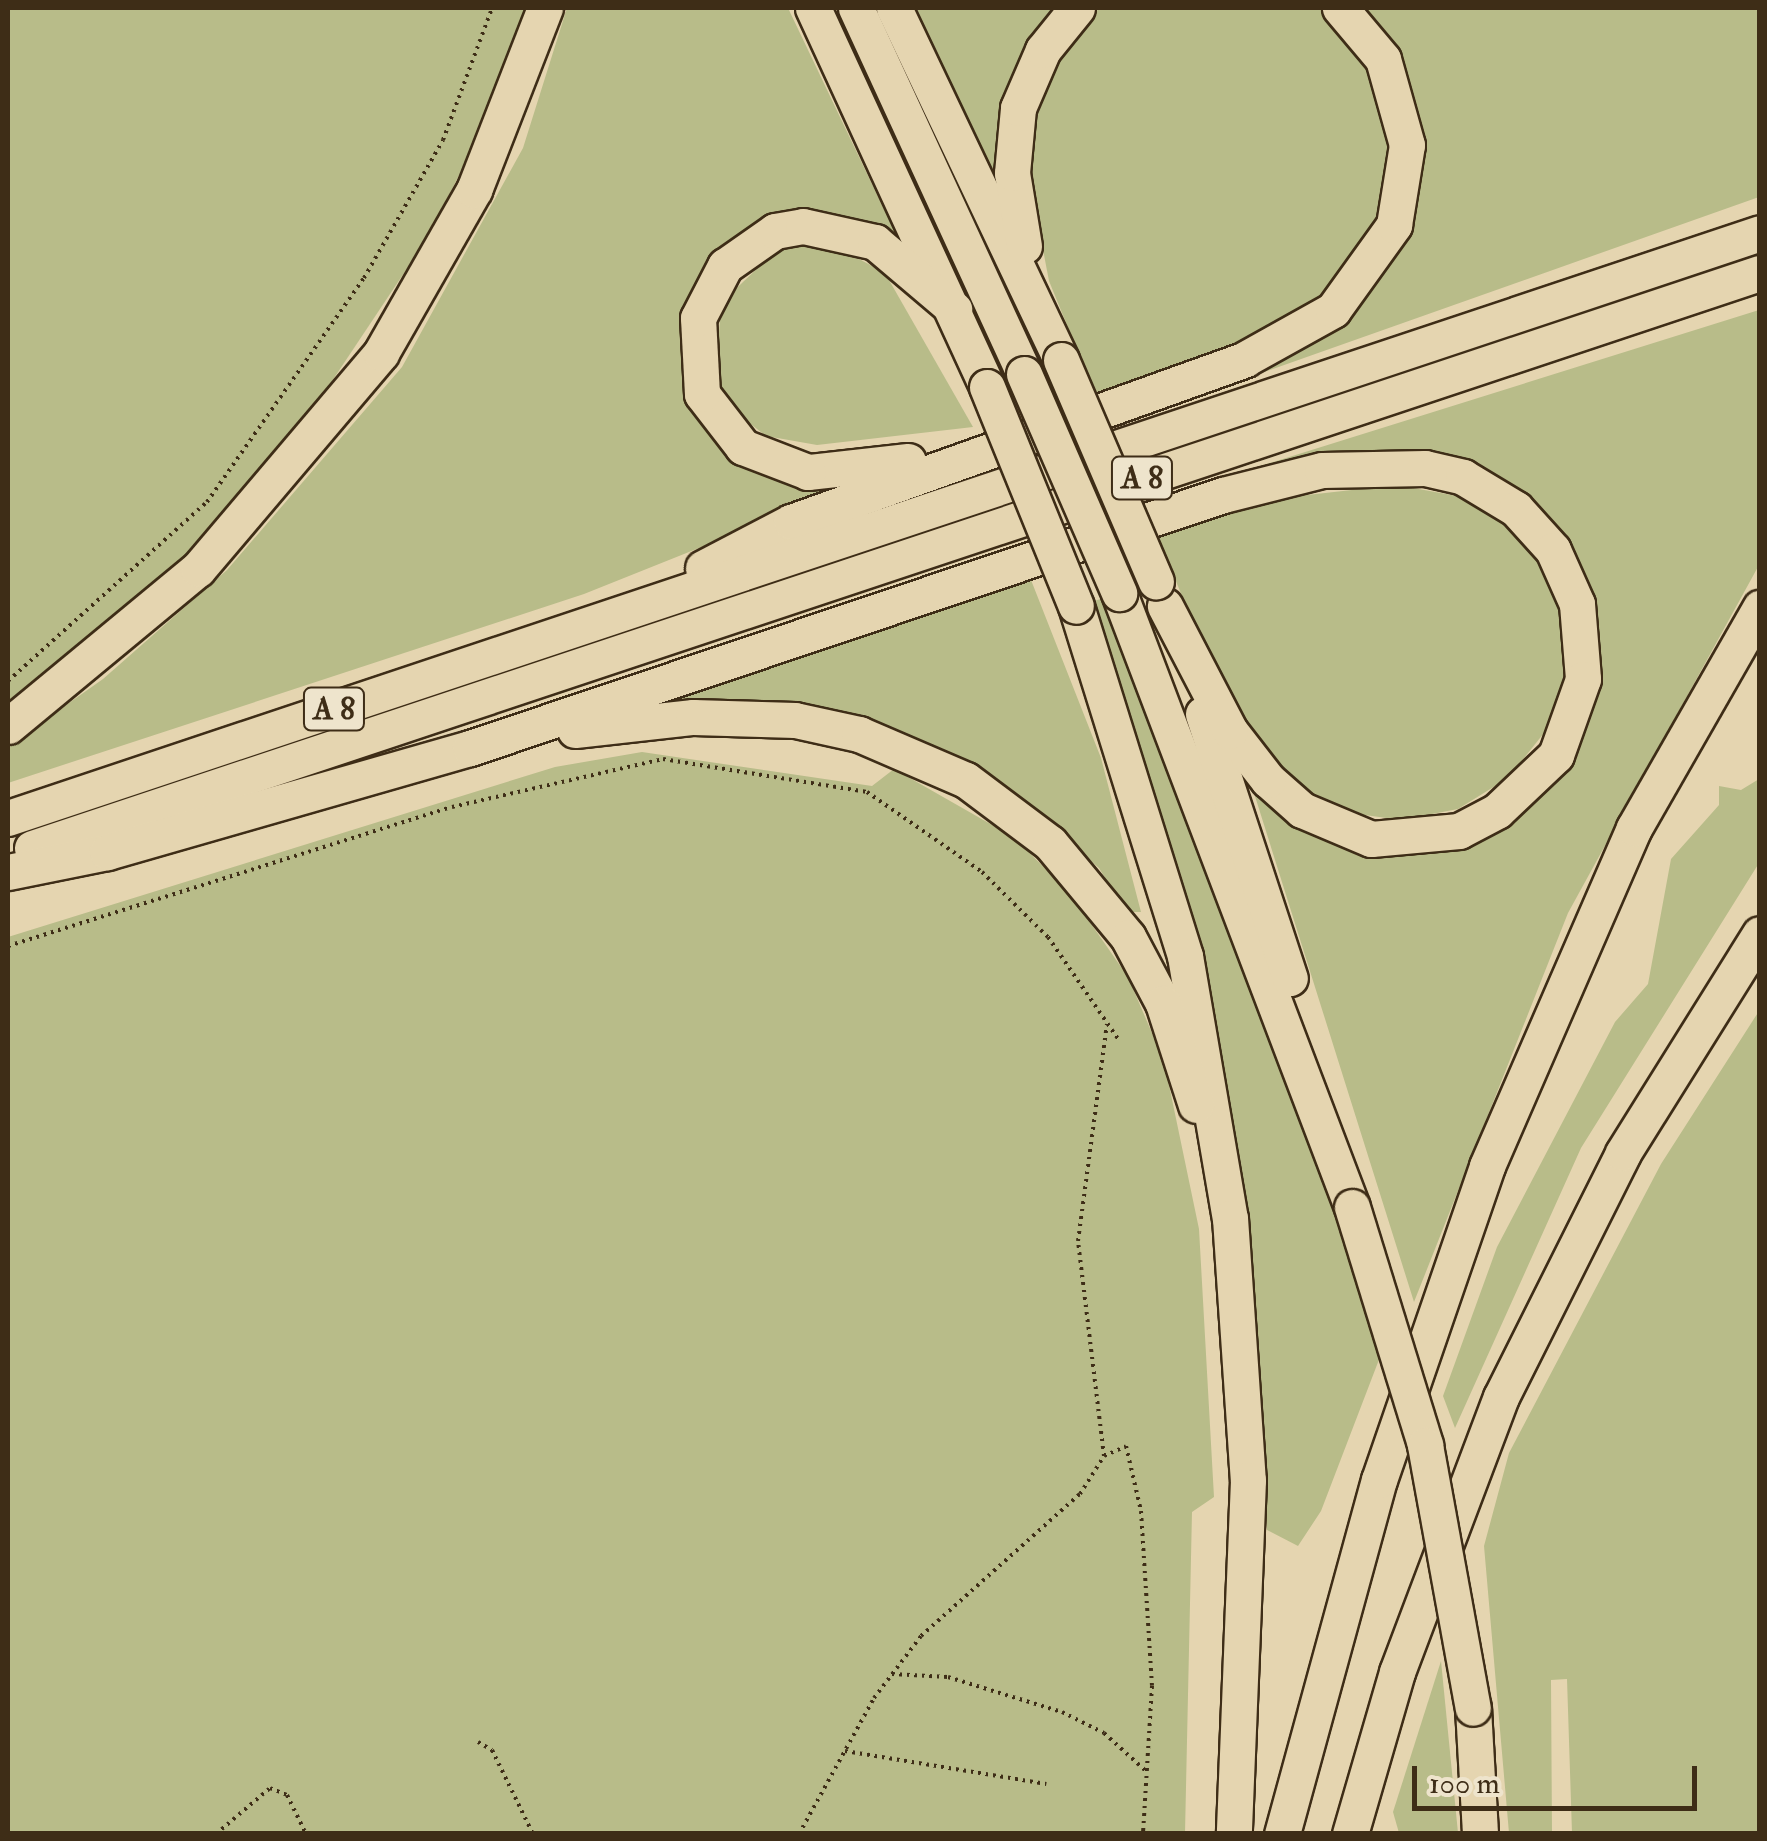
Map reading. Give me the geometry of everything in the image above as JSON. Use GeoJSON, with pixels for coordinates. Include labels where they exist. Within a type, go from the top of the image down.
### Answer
{"type":"FeatureCollection","features":[{"type":"Feature","properties":{"kind":"highway"},"geometry":{"type":"LineString","coordinates":[[8,726],[198,570],[381,353],[474,190],[545,8]]}},
{"type":"Feature","properties":{"kind":"highway"},"geometry":{"type":"LineString","coordinates":[[814,8],[954,309],[1076,606],[1185,956],[1230,1218],[1248,1480],[1234,1834]]}},
{"type":"Feature","properties":{"kind":"highway"},"geometry":{"type":"LineString","coordinates":[[856,8],[1024,374],[1119,594],[1347,1195]]}},
{"type":"Feature","properties":{"kind":"highway"},"geometry":{"type":"LineString","coordinates":[[894,8],[1062,360],[1160,594],[1238,806],[1347,1195],[1426,1446],[1473,1708],[1480,1834]]}},
{"type":"Feature","properties":{"kind":"highway"},"geometry":{"type":"LineString","coordinates":[[1027,282],[1014,122],[1032,70],[1077,8]]}},
{"type":"Feature","properties":{"kind":"highway"},"geometry":{"type":"LineString","coordinates":[[614,614],[791,522],[961,457],[1245,359],[1317,322],[1364,278],[1394,225],[1408,145],[1383,59],[1340,8]]}},
{"type":"Feature","properties":{"kind":"highway"},"geometry":{"type":"LineString","coordinates":[[954,309],[864,236],[788,228],[718,275],[698,318],[695,358],[722,428],[775,465],[838,472],[961,457]]}},
{"type":"Feature","properties":{"kind":"highway","name":"A 8"},"geometry":{"type":"LineString","coordinates":[[8,818],[1760,233]]}},
{"type":"Feature","properties":{"kind":"highway","name":"A 8"},"geometry":{"type":"LineString","coordinates":[[8,856],[1760,273]]}},
{"type":"Feature","properties":{"kind":"highway"},"geometry":{"type":"LineString","coordinates":[[8,872],[108,852],[470,748],[1223,495],[1366,465],[1463,477],[1538,530],[1578,604],[1583,680],[1556,755],[1497,812],[1443,834],[1371,839],[1302,810],[1268,780],[1230,732],[1160,594]]}},
{"type":"Feature","properties":{"kind":"highway"},"geometry":{"type":"LineString","coordinates":[[1282,1834],[1380,1480],[1487,1166],[1634,828],[1760,608]]}},
{"type":"Feature","properties":{"kind":"highway"},"geometry":{"type":"LineString","coordinates":[[470,748],[652,719],[761,717],[859,734],[966,780],[1050,843],[1128,937],[1163,1003],[1230,1218]]}},
{"type":"Feature","properties":{"kind":"highway"},"geometry":{"type":"LineString","coordinates":[[1350,1834],[1397,1672],[1501,1397],[1623,1153],[1760,934]]}},
{"type":"Feature","properties":{"kind":"path"},"geometry":{"type":"LineString","coordinates":[[8,681],[207,502],[374,261],[442,140],[492,8]]}},
{"type":"Feature","properties":{"kind":"path"},"geometry":{"type":"LineString","coordinates":[[8,946],[452,807],[663,759],[867,792],[982,872],[1048,937],[1118,1039]]}},
{"type":"Feature","properties":{"kind":"path"},"geometry":{"type":"LineString","coordinates":[[1104,1456],[1078,1241],[1108,1024]]}},
{"type":"Feature","properties":{"kind":"path"},"geometry":{"type":"LineString","coordinates":[[799,1834],[892,1674],[921,1636],[1080,1494],[1104,1456],[1126,1446],[1141,1511],[1149,1773],[1143,1834]]}},
{"type":"Feature","properties":{"kind":"path"},"geometry":{"type":"LineString","coordinates":[[892,1674],[948,1677],[1104,1733],[1149,1773]]}},
{"type":"Feature","properties":{"kind":"path"},"geometry":{"type":"LineString","coordinates":[[478,1742],[506,1772],[533,1834]]}},
{"type":"Feature","properties":{"kind":"path"},"geometry":{"type":"LineString","coordinates":[[845,1751],[1046,1784]]}},
{"type":"Feature","properties":{"kind":"path"},"geometry":{"type":"LineString","coordinates":[[216,1834],[270,1788],[287,1795],[306,1834]]}},
{"type":"Feature","properties":{"kind":"green space"},"geometry":{"type":"Polygon","coordinates":[[[8,8],[528,8],[483,129],[424,243],[294,438],[184,562],[8,705],[8,8]]]}},
{"type":"Feature","properties":{"kind":"green space"},"geometry":{"type":"Polygon","coordinates":[[[567,8],[788,8],[902,247],[832,216],[702,279],[725,446],[765,477],[833,482],[839,492],[584,594],[8,783],[8,746],[103,679],[227,570],[402,367],[523,148],[567,8]]]}},
{"type":"Feature","properties":{"kind":"green space"},"geometry":{"type":"Polygon","coordinates":[[[907,8],[1058,8],[997,169],[991,168],[907,8]]]}},
{"type":"Feature","properties":{"kind":"green space"},"geometry":{"type":"Polygon","coordinates":[[[1099,8],[1320,8],[1361,49],[1389,110],[1390,193],[1349,275],[1291,323],[1096,396],[1049,281],[1026,160],[1038,90],[1099,8]]]}},
{"type":"Feature","properties":{"kind":"green space"},"geometry":{"type":"Polygon","coordinates":[[[1360,8],[1759,8],[1759,197],[1109,427],[1106,421],[1291,354],[1358,305],[1392,261],[1417,197],[1418,124],[1401,67],[1360,8]]]}},
{"type":"Feature","properties":{"kind":"green space"},"geometry":{"type":"Polygon","coordinates":[[[782,245],[835,246],[885,273],[973,427],[817,445],[766,436],[728,406],[716,381],[721,303],[782,245]]]}},
{"type":"Feature","properties":{"kind":"green space"},"geometry":{"type":"Polygon","coordinates":[[[1759,310],[1759,565],[1568,913],[1414,1302],[1254,793],[1368,850],[1543,786],[1588,603],[1458,466],[1145,510],[1142,503],[1759,310]]]}},
{"type":"Feature","properties":{"kind":"green space"},"geometry":{"type":"Polygon","coordinates":[[[1397,485],[1457,496],[1508,526],[1541,564],[1563,619],[1564,678],[1544,733],[1508,778],[1458,809],[1401,820],[1343,812],[1292,785],[1252,741],[1219,686],[1157,535],[1289,497],[1397,485]]]}},
{"type":"Feature","properties":{"kind":"green space"},"geometry":{"type":"Polygon","coordinates":[[[1031,580],[1101,758],[1141,912],[1126,912],[1099,868],[1004,784],[886,728],[623,715],[1031,580]]]}},
{"type":"Feature","properties":{"kind":"green space"},"geometry":{"type":"Polygon","coordinates":[[[1104,598],[1338,1211],[1380,1357],[1321,1511],[1298,1546],[1267,1530],[1244,1202],[1176,867],[1091,602],[1104,598]]]}},
{"type":"Feature","properties":{"kind":"green space"},"geometry":{"type":"Polygon","coordinates":[[[642,752],[872,786],[894,769],[1015,838],[1071,895],[1128,977],[1164,1061],[1199,1229],[1214,1497],[1192,1512],[1185,1833],[8,1834],[8,937],[555,767],[642,752]]]}},
{"type":"Feature","properties":{"kind":"green space"},"geometry":{"type":"Polygon","coordinates":[[[1759,779],[1759,863],[1581,1148],[1455,1428],[1443,1396],[1497,1247],[1615,1022],[1648,984],[1671,859],[1719,805],[1719,786],[1741,790],[1759,779]]]}},
{"type":"Feature","properties":{"kind":"green space"},"geometry":{"type":"Polygon","coordinates":[[[1759,1011],[1759,1833],[1572,1833],[1567,1679],[1551,1680],[1552,1833],[1509,1833],[1484,1546],[1509,1453],[1661,1164],[1759,1011]]]}},
{"type":"Feature","properties":{"kind":"green space"},"geometry":{"type":"Polygon","coordinates":[[[1441,1661],[1458,1833],[1399,1833],[1393,1812],[1441,1661]]]}}]}
